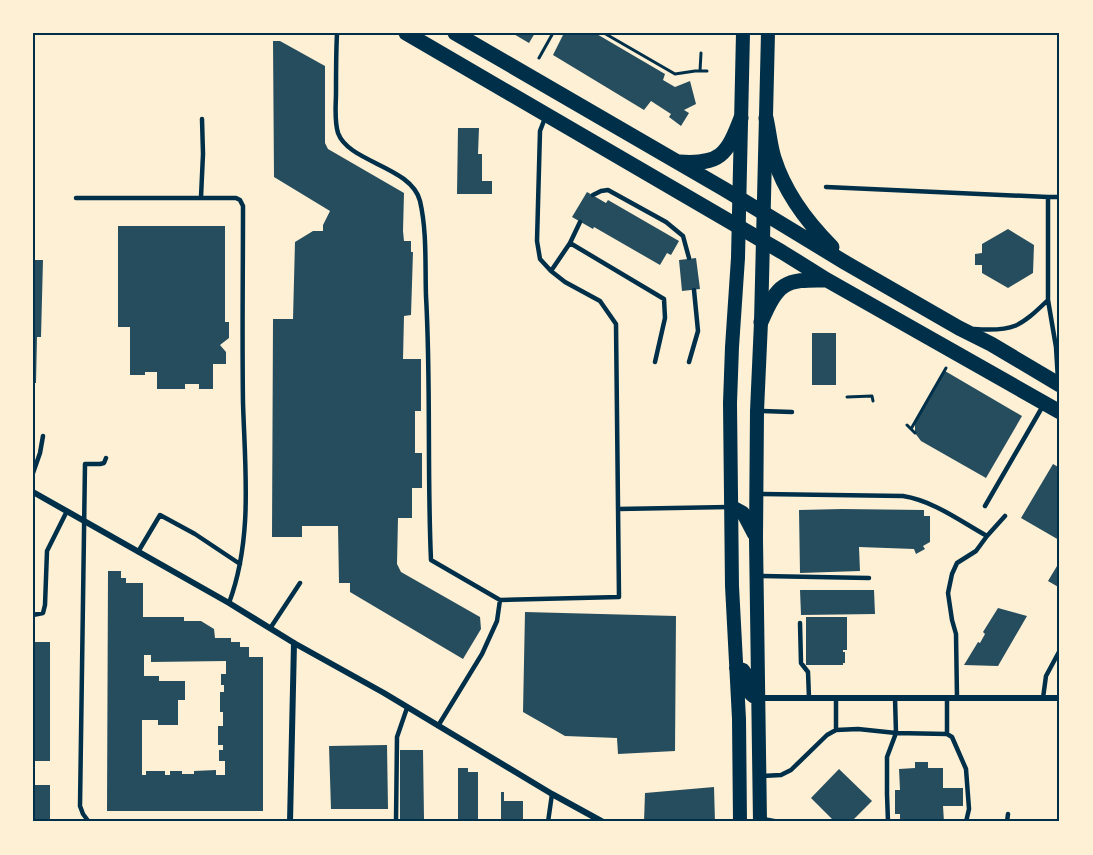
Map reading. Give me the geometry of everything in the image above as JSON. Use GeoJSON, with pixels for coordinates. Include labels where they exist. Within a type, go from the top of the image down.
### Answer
{"type":"FeatureCollection","features":[{"type":"Feature","properties":{"kind":"highway"},"geometry":{"type":"LineString","coordinates":[[406,33],[828,280],[1060,412]]}},
{"type":"Feature","properties":{"kind":"highway"},"geometry":{"type":"LineString","coordinates":[[455,33],[846,263],[1060,385]]}},
{"type":"Feature","properties":{"kind":"highway"},"geometry":{"type":"LineString","coordinates":[[766,117],[774,159],[792,198],[810,224],[846,263]]}},
{"type":"Feature","properties":{"kind":"highway"},"geometry":{"type":"LineString","coordinates":[[676,162],[706,162],[722,155],[733,139],[741,118]]}},
{"type":"Feature","properties":{"kind":"highway"},"geometry":{"type":"LineString","coordinates":[[761,322],[769,303],[784,285],[798,281],[828,280]]}},
{"type":"Feature","properties":{"kind":"main road"},"geometry":{"type":"LineString","coordinates":[[740,822],[739,719],[732,586],[730,403],[740,199],[743,33]]}},
{"type":"Feature","properties":{"kind":"main road"},"geometry":{"type":"LineString","coordinates":[[760,820],[756,539],[768,33]]}},
{"type":"Feature","properties":{"kind":"main road"},"geometry":{"type":"LineString","coordinates":[[732,507],[743,513],[756,539]]}},
{"type":"Feature","properties":{"kind":"main road"},"geometry":{"type":"LineString","coordinates":[[736,668],[743,670],[748,679],[750,692],[755,698],[759,698]]}},
{"type":"Feature","properties":{"kind":"street"},"geometry":{"type":"LineString","coordinates":[[33,492],[271,627],[294,643],[603,822]]}},
{"type":"Feature","properties":{"kind":"street"},"geometry":{"type":"LineString","coordinates":[[290,822],[294,643]]}},
{"type":"Feature","properties":{"kind":"street"},"geometry":{"type":"LineString","coordinates":[[759,698],[1060,698]]}},
{"type":"Feature","properties":{"kind":"lane"},"geometry":{"type":"LineString","coordinates":[[337,33],[335,118],[339,134],[345,144],[356,152],[406,180],[419,198],[424,233],[429,344],[431,560],[500,600],[619,597],[616,324],[600,301],[565,282],[540,259],[537,241],[540,131],[546,115]]}},
{"type":"Feature","properties":{"kind":"lane"},"geometry":{"type":"LineString","coordinates":[[201,197],[202,119]]}},
{"type":"Feature","properties":{"kind":"lane"},"geometry":{"type":"LineString","coordinates":[[826,187],[1060,197]]}},
{"type":"Feature","properties":{"kind":"lane"},"geometry":{"type":"LineString","coordinates":[[593,195],[608,190],[666,222],[682,236],[689,258]]}},
{"type":"Feature","properties":{"kind":"lane"},"geometry":{"type":"LineString","coordinates":[[1048,197],[1048,300],[1060,385]]}},
{"type":"Feature","properties":{"kind":"lane"},"geometry":{"type":"LineString","coordinates":[[76,198],[236,198],[243,206],[243,400],[246,495],[240,564],[229,603]]}},
{"type":"Feature","properties":{"kind":"lane"},"geometry":{"type":"LineString","coordinates":[[551,271],[570,243],[580,222]]}},
{"type":"Feature","properties":{"kind":"lane"},"geometry":{"type":"LineString","coordinates":[[570,243],[664,299],[665,318],[655,362]]}},
{"type":"Feature","properties":{"kind":"lane"},"geometry":{"type":"LineString","coordinates":[[689,362],[698,331],[694,290]]}},
{"type":"Feature","properties":{"kind":"lane"},"geometry":{"type":"LineString","coordinates":[[959,327],[996,331],[1014,327],[1031,316],[1048,300]]}},
{"type":"Feature","properties":{"kind":"lane"},"geometry":{"type":"LineString","coordinates":[[985,506],[1044,404]]}},
{"type":"Feature","properties":{"kind":"lane"},"geometry":{"type":"LineString","coordinates":[[758,411],[792,412]]}},
{"type":"Feature","properties":{"kind":"lane"},"geometry":{"type":"LineString","coordinates":[[33,473],[43,436]]}},
{"type":"Feature","properties":{"kind":"lane"},"geometry":{"type":"LineString","coordinates":[[88,822],[80,806],[85,464],[104,463],[106,458]]}},
{"type":"Feature","properties":{"kind":"lane"},"geometry":{"type":"LineString","coordinates":[[757,494],[910,497],[929,503],[987,536]]}},
{"type":"Feature","properties":{"kind":"lane"},"geometry":{"type":"LineString","coordinates":[[618,509],[732,507]]}},
{"type":"Feature","properties":{"kind":"lane"},"geometry":{"type":"LineString","coordinates":[[33,615],[43,613],[47,551],[67,511]]}},
{"type":"Feature","properties":{"kind":"lane"},"geometry":{"type":"LineString","coordinates":[[138,552],[160,515],[195,534],[240,564]]}},
{"type":"Feature","properties":{"kind":"lane"},"geometry":{"type":"LineString","coordinates":[[957,698],[956,634],[948,593],[952,574],[957,563],[976,551],[1005,516]]}},
{"type":"Feature","properties":{"kind":"lane"},"geometry":{"type":"LineString","coordinates":[[757,576],[869,578]]}},
{"type":"Feature","properties":{"kind":"lane"},"geometry":{"type":"LineString","coordinates":[[271,627],[300,583]]}},
{"type":"Feature","properties":{"kind":"lane"},"geometry":{"type":"LineString","coordinates":[[438,726],[482,654],[497,621],[500,600]]}},
{"type":"Feature","properties":{"kind":"lane"},"geometry":{"type":"LineString","coordinates":[[800,624],[801,663],[808,672],[809,698]]}},
{"type":"Feature","properties":{"kind":"lane"},"geometry":{"type":"LineString","coordinates":[[1043,698],[1046,676],[1060,650]]}},
{"type":"Feature","properties":{"kind":"lane"},"geometry":{"type":"LineString","coordinates":[[836,698],[836,730]]}},
{"type":"Feature","properties":{"kind":"lane"},"geometry":{"type":"LineString","coordinates":[[888,822],[887,757],[896,733],[895,698]]}},
{"type":"Feature","properties":{"kind":"lane"},"geometry":{"type":"LineString","coordinates":[[947,698],[947,734]]}},
{"type":"Feature","properties":{"kind":"lane"},"geometry":{"type":"LineString","coordinates":[[396,822],[397,736],[407,708]]}},
{"type":"Feature","properties":{"kind":"lane"},"geometry":{"type":"LineString","coordinates":[[760,776],[781,776],[791,770],[827,735],[836,730],[947,734],[952,737],[966,770],[969,809],[966,822]]}},
{"type":"Feature","properties":{"kind":"lane"},"geometry":{"type":"LineString","coordinates":[[548,822],[552,794]]}},
{"type":"Feature","properties":{"kind":"lane"},"geometry":{"type":"LineString","coordinates":[[1007,822],[1008,814]]}},
{"type":"Feature","properties":{"kind":"lane"},"geometry":{"type":"LineString","coordinates":[[760,820],[779,822]]}},
{"type":"Feature","properties":{"kind":"path"},"geometry":{"type":"LineString","coordinates":[[538,58],[553,33]]}},
{"type":"Feature","properties":{"kind":"path"},"geometry":{"type":"LineString","coordinates":[[604,33],[675,74],[707,71]]}},
{"type":"Feature","properties":{"kind":"path"},"geometry":{"type":"LineString","coordinates":[[700,71],[701,53]]}},
{"type":"Feature","properties":{"kind":"path"},"geometry":{"type":"LineString","coordinates":[[911,429],[946,368]]}},
{"type":"Feature","properties":{"kind":"path"},"geometry":{"type":"LineString","coordinates":[[847,397],[872,396],[873,401]]}},
{"type":"Feature","properties":{"kind":"path"},"geometry":{"type":"LineString","coordinates":[[907,425],[915,433]]}},
{"type":"Feature","properties":{"kind":"building"},"geometry":{"type":"Polygon","coordinates":[[[512,33],[535,33],[529,43],[512,33]]]}},
{"type":"Feature","properties":{"kind":"building"},"geometry":{"type":"Polygon","coordinates":[[[564,33],[595,33],[665,74],[663,80],[675,87],[690,81],[696,104],[684,110],[689,113],[681,126],[669,117],[671,114],[651,101],[644,110],[553,55],[564,33]]]}},
{"type":"Feature","properties":{"kind":"building"},"geometry":{"type":"Polygon","coordinates":[[[273,41],[280,41],[325,66],[325,143],[328,149],[404,193],[404,241],[411,241],[411,252],[413,252],[411,315],[404,316],[403,359],[421,359],[421,411],[415,411],[415,453],[422,453],[422,488],[412,488],[412,518],[398,518],[397,564],[401,572],[480,617],[481,629],[463,659],[350,592],[350,583],[339,583],[338,526],[302,526],[302,537],[272,537],[273,319],[293,319],[295,242],[313,231],[323,231],[323,225],[330,211],[274,177],[273,41]]]}},
{"type":"Feature","properties":{"kind":"building"},"geometry":{"type":"Polygon","coordinates":[[[458,128],[479,128],[478,154],[482,154],[482,181],[492,181],[492,194],[457,194],[458,128]]]}},
{"type":"Feature","properties":{"kind":"building"},"geometry":{"type":"Polygon","coordinates":[[[587,192],[606,203],[608,200],[679,241],[671,255],[667,253],[660,265],[572,217],[587,192]]]}},
{"type":"Feature","properties":{"kind":"building"},"geometry":{"type":"Polygon","coordinates":[[[118,226],[225,226],[225,322],[229,322],[229,338],[220,345],[226,352],[226,364],[213,364],[213,389],[199,389],[199,384],[185,384],[185,389],[157,389],[157,372],[130,375],[130,327],[118,327],[118,226]]]}},
{"type":"Feature","properties":{"kind":"building"},"geometry":{"type":"Polygon","coordinates":[[[1008,229],[1034,245],[1033,273],[1008,288],[982,273],[982,265],[975,265],[975,254],[982,253],[982,244],[1008,229]]]}},
{"type":"Feature","properties":{"kind":"building"},"geometry":{"type":"Polygon","coordinates":[[[696,258],[700,289],[682,291],[679,260],[696,258]]]}},
{"type":"Feature","properties":{"kind":"building"},"geometry":{"type":"Polygon","coordinates":[[[33,260],[43,260],[41,337],[37,337],[36,383],[33,383],[33,260]]]}},
{"type":"Feature","properties":{"kind":"building"},"geometry":{"type":"Polygon","coordinates":[[[812,333],[836,333],[836,385],[812,385],[812,333]]]}},
{"type":"Feature","properties":{"kind":"building"},"geometry":{"type":"Polygon","coordinates":[[[945,371],[1022,416],[986,478],[921,441],[915,433],[915,423],[945,371]]]}},
{"type":"Feature","properties":{"kind":"building"},"geometry":{"type":"Polygon","coordinates":[[[1053,464],[1060,468],[1059,540],[1021,518],[1053,464]]]}},
{"type":"Feature","properties":{"kind":"building"},"geometry":{"type":"Polygon","coordinates":[[[799,510],[924,510],[924,516],[930,516],[930,542],[923,546],[925,549],[916,554],[914,549],[859,547],[860,571],[800,573],[799,510]]]}},
{"type":"Feature","properties":{"kind":"building"},"geometry":{"type":"Polygon","coordinates":[[[1060,561],[1060,588],[1048,581],[1060,561]]]}},
{"type":"Feature","properties":{"kind":"building"},"geometry":{"type":"Polygon","coordinates":[[[108,571],[121,571],[121,578],[126,578],[126,583],[143,583],[143,617],[184,617],[184,621],[201,621],[214,629],[215,638],[231,638],[231,642],[240,642],[240,647],[249,647],[249,657],[263,657],[263,811],[107,811],[108,571]],[[144,655],[144,676],[159,676],[159,681],[185,681],[185,700],[178,700],[178,725],[158,725],[158,720],[142,720],[142,775],[146,775],[146,771],[165,771],[165,775],[170,775],[170,771],[194,774],[194,771],[216,770],[216,775],[225,775],[225,761],[219,761],[219,750],[223,750],[223,745],[218,745],[218,726],[223,726],[220,692],[224,692],[224,685],[221,685],[221,674],[226,674],[226,661],[151,662],[151,655],[144,655]]]}},
{"type":"Feature","properties":{"kind":"building"},"geometry":{"type":"Polygon","coordinates":[[[800,590],[874,590],[875,614],[801,615],[800,590]]]}},
{"type":"Feature","properties":{"kind":"building"},"geometry":{"type":"Polygon","coordinates":[[[998,608],[1027,616],[998,666],[964,665],[978,642],[980,643],[985,634],[983,632],[998,608]]]}},
{"type":"Feature","properties":{"kind":"building"},"geometry":{"type":"Polygon","coordinates":[[[525,612],[676,616],[675,751],[618,754],[617,738],[565,736],[523,712],[525,612]]]}},
{"type":"Feature","properties":{"kind":"building"},"geometry":{"type":"Polygon","coordinates":[[[806,617],[847,617],[847,650],[843,650],[845,663],[843,665],[806,665],[806,617]]]}},
{"type":"Feature","properties":{"kind":"building"},"geometry":{"type":"Polygon","coordinates":[[[33,642],[50,642],[50,761],[33,761],[33,642]]]}},
{"type":"Feature","properties":{"kind":"building"},"geometry":{"type":"Polygon","coordinates":[[[387,745],[388,809],[331,809],[329,746],[387,745]]]}},
{"type":"Feature","properties":{"kind":"building"},"geometry":{"type":"Polygon","coordinates":[[[400,750],[423,750],[424,819],[400,819],[400,750]]]}},
{"type":"Feature","properties":{"kind":"building"},"geometry":{"type":"Polygon","coordinates":[[[915,762],[928,762],[928,768],[943,768],[943,788],[963,788],[963,806],[943,806],[944,822],[900,822],[900,814],[895,814],[895,790],[900,790],[899,769],[915,768],[915,762]]]}},
{"type":"Feature","properties":{"kind":"building"},"geometry":{"type":"Polygon","coordinates":[[[458,768],[468,768],[468,772],[478,772],[478,822],[458,822],[458,768]]]}},
{"type":"Feature","properties":{"kind":"building"},"geometry":{"type":"Polygon","coordinates":[[[839,769],[872,801],[851,822],[835,822],[811,798],[839,769]]]}},
{"type":"Feature","properties":{"kind":"building"},"geometry":{"type":"Polygon","coordinates":[[[33,785],[50,785],[50,822],[33,822],[33,785]]]}},
{"type":"Feature","properties":{"kind":"building"},"geometry":{"type":"Polygon","coordinates":[[[714,787],[715,822],[644,822],[645,793],[714,787]]]}},
{"type":"Feature","properties":{"kind":"building"},"geometry":{"type":"Polygon","coordinates":[[[501,792],[504,792],[504,801],[523,801],[523,822],[501,822],[501,792]]]}}]}
